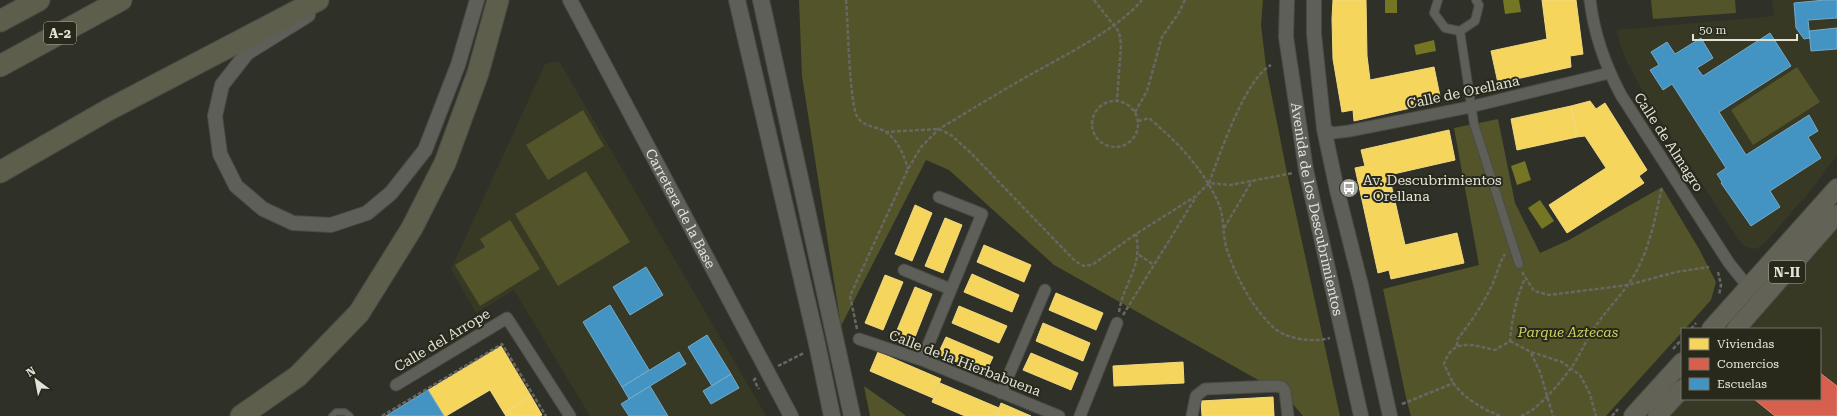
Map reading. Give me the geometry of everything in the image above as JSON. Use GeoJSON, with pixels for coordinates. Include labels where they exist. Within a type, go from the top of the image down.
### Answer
{"type":"FeatureCollection","features":[{"type":"Feature","properties":{"kind":"highway"},"geometry":{"type":"LineString","coordinates":[[0,21],[39,0]]}},
{"type":"Feature","properties":{"kind":"highway","name":"A-2"},"geometry":{"type":"LineString","coordinates":[[0,66],[121,0]]}},
{"type":"Feature","properties":{"kind":"highway"},"geometry":{"type":"LineString","coordinates":[[0,172],[108,110],[318,0]]}},
{"type":"Feature","properties":{"kind":"highway"},"geometry":{"type":"LineString","coordinates":[[241,416],[298,376],[359,313],[412,228],[445,163],[478,73],[498,0]]}},
{"type":"Feature","properties":{"kind":"main road"},"geometry":{"type":"LineString","coordinates":[[737,0],[832,416]]}},
{"type":"Feature","properties":{"kind":"main road"},"geometry":{"type":"LineString","coordinates":[[761,0],[852,416]]}},
{"type":"Feature","properties":{"kind":"main road","name":"N-II"},"geometry":{"type":"LineString","coordinates":[[1706,324],[1749,288],[1837,188]]}},
{"type":"Feature","properties":{"kind":"main road","name":"N-II"},"geometry":{"type":"LineString","coordinates":[[1737,328],[1837,214]]}},
{"type":"Feature","properties":{"kind":"main road"},"geometry":{"type":"LineString","coordinates":[[1633,416],[1681,363]]}},
{"type":"Feature","properties":{"kind":"main road"},"geometry":{"type":"LineString","coordinates":[[1657,416],[1681,390]]}},
{"type":"Feature","properties":{"kind":"street"},"geometry":{"type":"LineString","coordinates":[[327,0],[303,19],[247,53],[222,85],[215,116],[220,154],[236,186],[264,210],[293,223],[331,225],[367,213],[391,193],[425,150],[458,66],[477,0]]}},
{"type":"Feature","properties":{"kind":"street","name":"Carretera de la Base"},"geometry":{"type":"LineString","coordinates":[[570,0],[791,416]]}},
{"type":"Feature","properties":{"kind":"street","name":"Avenida de los Descubrimientos"},"geometry":{"type":"LineString","coordinates":[[1287,0],[1286,37],[1306,170],[1361,416]]}},
{"type":"Feature","properties":{"kind":"street","name":"Avenida de los Descubrimientos"},"geometry":{"type":"LineString","coordinates":[[1314,0],[1314,34],[1324,129],[1390,416]]}},
{"type":"Feature","properties":{"kind":"street"},"geometry":{"type":"LineString","coordinates":[[1438,0],[1434,12],[1445,28],[1460,31],[1475,21],[1479,5],[1476,0]]}},
{"type":"Feature","properties":{"kind":"street","name":"Calle de Almagro"},"geometry":{"type":"LineString","coordinates":[[1590,0],[1593,22],[1609,73],[1621,95],[1729,263],[1749,288]]}},
{"type":"Feature","properties":{"kind":"street"},"geometry":{"type":"LineString","coordinates":[[1460,31],[1470,107],[1474,124],[1519,264]]}},
{"type":"Feature","properties":{"kind":"street","name":"Calle de Orellana"},"geometry":{"type":"LineString","coordinates":[[1324,129],[1333,133],[1349,131],[1470,107],[1609,73]]}},
{"type":"Feature","properties":{"kind":"street"},"geometry":{"type":"LineString","coordinates":[[922,360],[982,214],[939,197]]}},
{"type":"Feature","properties":{"kind":"street"},"geometry":{"type":"LineString","coordinates":[[904,270],[950,289]]}},
{"type":"Feature","properties":{"kind":"street"},"geometry":{"type":"LineString","coordinates":[[1001,393],[1045,290]]}},
{"type":"Feature","properties":{"kind":"street","name":"Calle del Arrope"},"geometry":{"type":"LineString","coordinates":[[396,385],[507,318],[570,416]]}},
{"type":"Feature","properties":{"kind":"street"},"geometry":{"type":"LineString","coordinates":[[1080,416],[1117,323]]}},
{"type":"Feature","properties":{"kind":"street","name":"Calle de la Hierbabuena"},"geometry":{"type":"LineString","coordinates":[[859,339],[922,360],[1059,416]]}},
{"type":"Feature","properties":{"kind":"street"},"geometry":{"type":"LineString","coordinates":[[1192,416],[1196,396],[1205,389],[1275,386],[1282,387],[1285,391],[1288,416]]}},
{"type":"Feature","properties":{"kind":"lane"},"geometry":{"type":"LineString","coordinates":[[332,416],[336,412],[345,412],[350,416]]}},
{"type":"Feature","properties":{"kind":"path"},"geometry":{"type":"LineString","coordinates":[[846,0],[853,101],[857,117],[867,126],[885,132],[939,129],[951,135],[971,153],[1075,261],[1084,266],[1092,265],[1136,234],[1196,196],[1209,183],[1231,127],[1252,84],[1266,67],[1272,65]]}},
{"type":"Feature","properties":{"kind":"path"},"geometry":{"type":"LineString","coordinates":[[1094,0],[1119,32],[1121,45],[1117,100]]}},
{"type":"Feature","properties":{"kind":"path"},"geometry":{"type":"LineString","coordinates":[[859,339],[850,296],[908,169],[921,147],[939,129],[1075,50],[1113,25],[1136,7],[1142,0]]}},
{"type":"Feature","properties":{"kind":"path"},"geometry":{"type":"LineString","coordinates":[[1135,112],[1147,91],[1162,37],[1178,14],[1185,0]]}},
{"type":"Feature","properties":{"kind":"path"},"geometry":{"type":"LineString","coordinates":[[1117,100],[1128,104],[1135,112],[1138,121],[1137,132],[1130,142],[1119,147],[1107,146],[1098,140],[1092,130],[1092,118],[1098,108],[1106,102],[1117,100]]}},
{"type":"Feature","properties":{"kind":"path"},"geometry":{"type":"LineString","coordinates":[[1138,121],[1149,118],[1168,134],[1195,163],[1209,183],[1220,205],[1227,250],[1239,277],[1255,306],[1273,328],[1294,337],[1324,340],[1330,338]]}},
{"type":"Feature","properties":{"kind":"path"},"geometry":{"type":"LineString","coordinates":[[885,132],[895,141],[904,155],[908,169]]}},
{"type":"Feature","properties":{"kind":"path"},"geometry":{"type":"LineString","coordinates":[[1209,183],[1230,185],[1293,173]]}},
{"type":"Feature","properties":{"kind":"path"},"geometry":{"type":"LineString","coordinates":[[1224,229],[1252,181]]}},
{"type":"Feature","properties":{"kind":"path"},"geometry":{"type":"LineString","coordinates":[[1521,416],[1539,404],[1571,368],[1593,329],[1611,304],[1628,286],[1640,266],[1652,232],[1662,187]]}},
{"type":"Feature","properties":{"kind":"path"},"geometry":{"type":"LineString","coordinates":[[1117,323],[1129,307],[1196,196]]}},
{"type":"Feature","properties":{"kind":"path"},"geometry":{"type":"LineString","coordinates":[[1117,323],[1121,302],[1139,255],[1136,234]]}},
{"type":"Feature","properties":{"kind":"path"},"geometry":{"type":"LineString","coordinates":[[1457,346],[1457,340],[1476,315],[1492,286],[1502,258],[1512,244]]}},
{"type":"Feature","properties":{"kind":"path"},"geometry":{"type":"LineString","coordinates":[[1139,255],[1154,265]]}},
{"type":"Feature","properties":{"kind":"path"},"geometry":{"type":"LineString","coordinates":[[1519,264],[1524,278],[1534,290],[1549,295],[1628,286],[1676,272],[1709,267]]}},
{"type":"Feature","properties":{"kind":"path"},"geometry":{"type":"LineString","coordinates":[[1718,272],[1721,285],[1718,298]]}},
{"type":"Feature","properties":{"kind":"path"},"geometry":{"type":"LineString","coordinates":[[1510,340],[1512,317],[1524,278]]}},
{"type":"Feature","properties":{"kind":"path"},"geometry":{"type":"LineString","coordinates":[[1694,328],[1706,324]]}},
{"type":"Feature","properties":{"kind":"path"},"geometry":{"type":"LineString","coordinates":[[1500,416],[1485,410],[1463,394],[1454,383],[1444,364],[1447,355],[1457,346],[1471,345],[1495,350],[1510,340]]}},
{"type":"Feature","properties":{"kind":"path"},"geometry":{"type":"LineString","coordinates":[[1510,340],[1531,352],[1562,362],[1580,375],[1590,394],[1596,416]]}},
{"type":"Feature","properties":{"kind":"path"},"geometry":{"type":"LineString","coordinates":[[382,416],[502,344],[546,416]]}},
{"type":"Feature","properties":{"kind":"path"},"geometry":{"type":"LineString","coordinates":[[767,372],[807,352]]}},
{"type":"Feature","properties":{"kind":"path"},"geometry":{"type":"LineString","coordinates":[[1531,352],[1540,372],[1552,416]]}},
{"type":"Feature","properties":{"kind":"path"},"geometry":{"type":"LineString","coordinates":[[1402,404],[1454,383]]}},
{"type":"Feature","properties":{"kind":"shaded area"},"geometry":{"type":"Polygon","coordinates":[[[1385,0],[1397,0],[1397,13],[1385,13],[1385,0]]]}},
{"type":"Feature","properties":{"kind":"shaded area"},"geometry":{"type":"Polygon","coordinates":[[[1503,0],[1519,0],[1521,12],[1505,14],[1503,0]]]}},
{"type":"Feature","properties":{"kind":"shaded area"},"geometry":{"type":"Polygon","coordinates":[[[1772,0],[1837,0],[1837,155],[1812,189],[1772,235],[1761,246],[1755,249],[1746,247],[1738,239],[1647,99],[1628,64],[1620,44],[1617,30],[1774,16],[1772,0]]]}},
{"type":"Feature","properties":{"kind":"shaded area"},"geometry":{"type":"Polygon","coordinates":[[[1434,40],[1436,51],[1416,55],[1414,45],[1434,40]]]}},
{"type":"Feature","properties":{"kind":"shaded area"},"geometry":{"type":"Polygon","coordinates":[[[559,61],[766,416],[590,416],[514,290],[476,313],[451,269],[545,64],[559,61]]]}},
{"type":"Feature","properties":{"kind":"shaded area"},"geometry":{"type":"Polygon","coordinates":[[[1525,161],[1531,180],[1517,185],[1511,166],[1525,161]]]}},
{"type":"Feature","properties":{"kind":"shaded area"},"geometry":{"type":"Polygon","coordinates":[[[1540,200],[1554,221],[1542,229],[1528,208],[1540,200]]]}},
{"type":"Feature","properties":{"kind":"shaded area"},"geometry":{"type":"Polygon","coordinates":[[[1837,214],[1837,416],[1668,416],[1681,400],[1821,400],[1821,328],[1737,328],[1837,214]]]}},
{"type":"Feature","properties":{"kind":"green space"},"geometry":{"type":"Polygon","coordinates":[[[799,0],[1263,0],[1261,25],[1266,67],[1287,173],[1340,416],[1303,416],[1285,395],[1054,265],[949,170],[926,160],[841,326],[802,76],[799,0]]]}},
{"type":"Feature","properties":{"kind":"green space"},"geometry":{"type":"Polygon","coordinates":[[[1651,0],[1735,0],[1736,13],[1653,19],[1651,0]]]}},
{"type":"Feature","properties":{"kind":"green space"},"geometry":{"type":"Polygon","coordinates":[[[1797,67],[1820,102],[1753,145],[1731,110],[1797,67]]]}},
{"type":"Feature","properties":{"kind":"green space"},"geometry":{"type":"Polygon","coordinates":[[[583,110],[604,146],[548,180],[526,145],[583,110]]]}},
{"type":"Feature","properties":{"kind":"green space","name":"Parque Aztecas"},"geometry":{"type":"Polygon","coordinates":[[[1498,119],[1515,203],[1540,253],[1569,240],[1662,187],[1699,249],[1716,282],[1711,300],[1686,328],[1681,328],[1681,333],[1606,416],[1411,416],[1383,289],[1479,265],[1454,128],[1498,119]]]}},
{"type":"Feature","properties":{"kind":"green space"},"geometry":{"type":"Polygon","coordinates":[[[586,171],[630,242],[558,286],[515,214],[586,171]]]}},
{"type":"Feature","properties":{"kind":"green space"},"geometry":{"type":"Polygon","coordinates":[[[510,220],[540,269],[480,306],[455,265],[485,247],[480,239],[510,220]]]}},
{"type":"Feature","properties":{"kind":"green space"},"geometry":{"type":"Polygon","coordinates":[[[864,386],[905,415],[905,416],[870,416],[864,386]]]}},
{"type":"Feature","properties":{"kind":"building: Viviendas"},"geometry":{"type":"Polygon","coordinates":[[[1333,0],[1366,0],[1367,56],[1370,80],[1434,67],[1441,101],[1354,121],[1353,110],[1342,112],[1333,59],[1333,0]]]}},
{"type":"Feature","properties":{"kind":"building: Viviendas"},"geometry":{"type":"Polygon","coordinates":[[[1542,0],[1576,0],[1583,54],[1570,56],[1571,67],[1498,83],[1491,51],[1547,39],[1542,0]]]}},
{"type":"Feature","properties":{"kind":"building: Viviendas"},"geometry":{"type":"Polygon","coordinates":[[[1590,101],[1596,109],[1605,103],[1647,170],[1639,176],[1644,183],[1567,233],[1549,205],[1606,168],[1585,136],[1577,137],[1571,106],[1590,101]]]}},
{"type":"Feature","properties":{"kind":"building: Viviendas"},"geometry":{"type":"Polygon","coordinates":[[[1571,106],[1577,137],[1517,150],[1511,119],[1571,106]]]}},
{"type":"Feature","properties":{"kind":"building: Viviendas"},"geometry":{"type":"Polygon","coordinates":[[[1449,130],[1455,160],[1389,175],[1405,245],[1457,233],[1464,263],[1391,279],[1389,270],[1378,273],[1355,168],[1365,166],[1361,150],[1449,130]]]}},
{"type":"Feature","properties":{"kind":"building: Viviendas"},"geometry":{"type":"Polygon","coordinates":[[[915,205],[932,213],[912,261],[895,254],[915,205]]]}},
{"type":"Feature","properties":{"kind":"building: Viviendas"},"geometry":{"type":"Polygon","coordinates":[[[945,218],[962,225],[943,273],[925,266],[945,218]]]}},
{"type":"Feature","properties":{"kind":"building: Viviendas"},"geometry":{"type":"Polygon","coordinates":[[[984,245],[1031,265],[1024,282],[977,262],[984,245]]]}},
{"type":"Feature","properties":{"kind":"building: Viviendas"},"geometry":{"type":"Polygon","coordinates":[[[972,274],[1019,295],[1012,312],[964,292],[972,274]]]}},
{"type":"Feature","properties":{"kind":"building: Viviendas"},"geometry":{"type":"Polygon","coordinates":[[[885,275],[903,282],[883,330],[865,323],[885,275]]]}},
{"type":"Feature","properties":{"kind":"building: Viviendas"},"geometry":{"type":"Polygon","coordinates":[[[915,287],[932,294],[913,342],[895,335],[915,287]]]}},
{"type":"Feature","properties":{"kind":"building: Viviendas"},"geometry":{"type":"Polygon","coordinates":[[[1056,293],[1103,313],[1096,330],[1049,310],[1056,293]]]}},
{"type":"Feature","properties":{"kind":"building: Viviendas"},"geometry":{"type":"Polygon","coordinates":[[[959,306],[1007,326],[999,343],[952,323],[959,306]]]}},
{"type":"Feature","properties":{"kind":"building: Viviendas"},"geometry":{"type":"Polygon","coordinates":[[[1043,323],[1090,343],[1083,361],[1036,341],[1043,323]]]}},
{"type":"Feature","properties":{"kind":"building: Viviendas"},"geometry":{"type":"Polygon","coordinates":[[[946,337],[993,357],[985,374],[938,354],[946,337]]]}},
{"type":"Feature","properties":{"kind":"building: Viviendas"},"geometry":{"type":"Polygon","coordinates":[[[501,346],[531,396],[504,413],[490,390],[444,416],[428,390],[501,346]]]}},
{"type":"Feature","properties":{"kind":"building: Viviendas"},"geometry":{"type":"Polygon","coordinates":[[[878,352],[941,379],[933,398],[870,371],[878,352]]]}},
{"type":"Feature","properties":{"kind":"building: Viviendas"},"geometry":{"type":"Polygon","coordinates":[[[1031,353],[1078,373],[1071,390],[1023,370],[1031,353]]]}},
{"type":"Feature","properties":{"kind":"building: Viviendas"},"geometry":{"type":"Polygon","coordinates":[[[1183,362],[1184,383],[1114,386],[1113,366],[1183,362]]]}},
{"type":"Feature","properties":{"kind":"building: Viviendas"},"geometry":{"type":"Polygon","coordinates":[[[940,383],[999,408],[996,416],[965,416],[932,402],[940,383]]]}},
{"type":"Feature","properties":{"kind":"building: Viviendas"},"geometry":{"type":"Polygon","coordinates":[[[531,396],[542,415],[506,416],[504,413],[531,396]]]}},
{"type":"Feature","properties":{"kind":"building: Viviendas"},"geometry":{"type":"Polygon","coordinates":[[[1273,397],[1274,416],[1202,416],[1201,401],[1273,397]]]}},
{"type":"Feature","properties":{"kind":"building: Viviendas"},"geometry":{"type":"Polygon","coordinates":[[[1001,403],[1031,416],[996,416],[1001,403]]]}},
{"type":"Feature","properties":{"kind":"building: Comercios"},"geometry":{"type":"Polygon","coordinates":[[[1821,374],[1837,386],[1837,416],[1775,416],[1755,400],[1821,400],[1821,374]]]}},
{"type":"Feature","properties":{"kind":"building: Escuelas"},"geometry":{"type":"Polygon","coordinates":[[[1837,0],[1837,18],[1808,20],[1810,38],[1804,39],[1796,28],[1794,3],[1837,0]]]}},
{"type":"Feature","properties":{"kind":"building: Escuelas"},"geometry":{"type":"Polygon","coordinates":[[[1837,28],[1837,49],[1811,51],[1809,31],[1837,28]]]}},
{"type":"Feature","properties":{"kind":"building: Escuelas"},"geometry":{"type":"Polygon","coordinates":[[[1770,33],[1791,66],[1719,112],[1746,155],[1809,115],[1818,131],[1808,137],[1821,158],[1770,191],[1780,207],[1751,226],[1721,183],[1722,182],[1717,174],[1726,168],[1672,84],[1663,90],[1650,70],[1659,65],[1651,52],[1667,42],[1675,54],[1701,38],[1713,58],[1697,68],[1703,76],[1770,33]]]}},
{"type":"Feature","properties":{"kind":"building: Escuelas"},"geometry":{"type":"Polygon","coordinates":[[[646,267],[663,295],[630,315],[613,287],[646,267]]]}},
{"type":"Feature","properties":{"kind":"building: Escuelas"},"geometry":{"type":"Polygon","coordinates":[[[610,305],[649,370],[622,387],[583,322],[610,305]]]}},
{"type":"Feature","properties":{"kind":"building: Escuelas"},"geometry":{"type":"Polygon","coordinates":[[[707,335],[731,374],[712,386],[688,347],[707,335]]]}},
{"type":"Feature","properties":{"kind":"building: Escuelas"},"geometry":{"type":"Polygon","coordinates":[[[679,352],[686,364],[629,399],[622,387],[679,352]]]}},
{"type":"Feature","properties":{"kind":"building: Escuelas"},"geometry":{"type":"Polygon","coordinates":[[[731,374],[739,388],[711,404],[703,391],[731,374]]]}},
{"type":"Feature","properties":{"kind":"building: Escuelas"},"geometry":{"type":"Polygon","coordinates":[[[650,386],[668,416],[629,416],[621,404],[650,386]]]}},
{"type":"Feature","properties":{"kind":"building: Escuelas"},"geometry":{"type":"Polygon","coordinates":[[[428,390],[444,416],[386,416],[428,390]]]}},
{"type":"Feature","properties":{"kind":"place","name":"Av. Descubrimientos - Orellana"},"geometry":{"type":"Point","coordinates":[1349,188]}}]}
